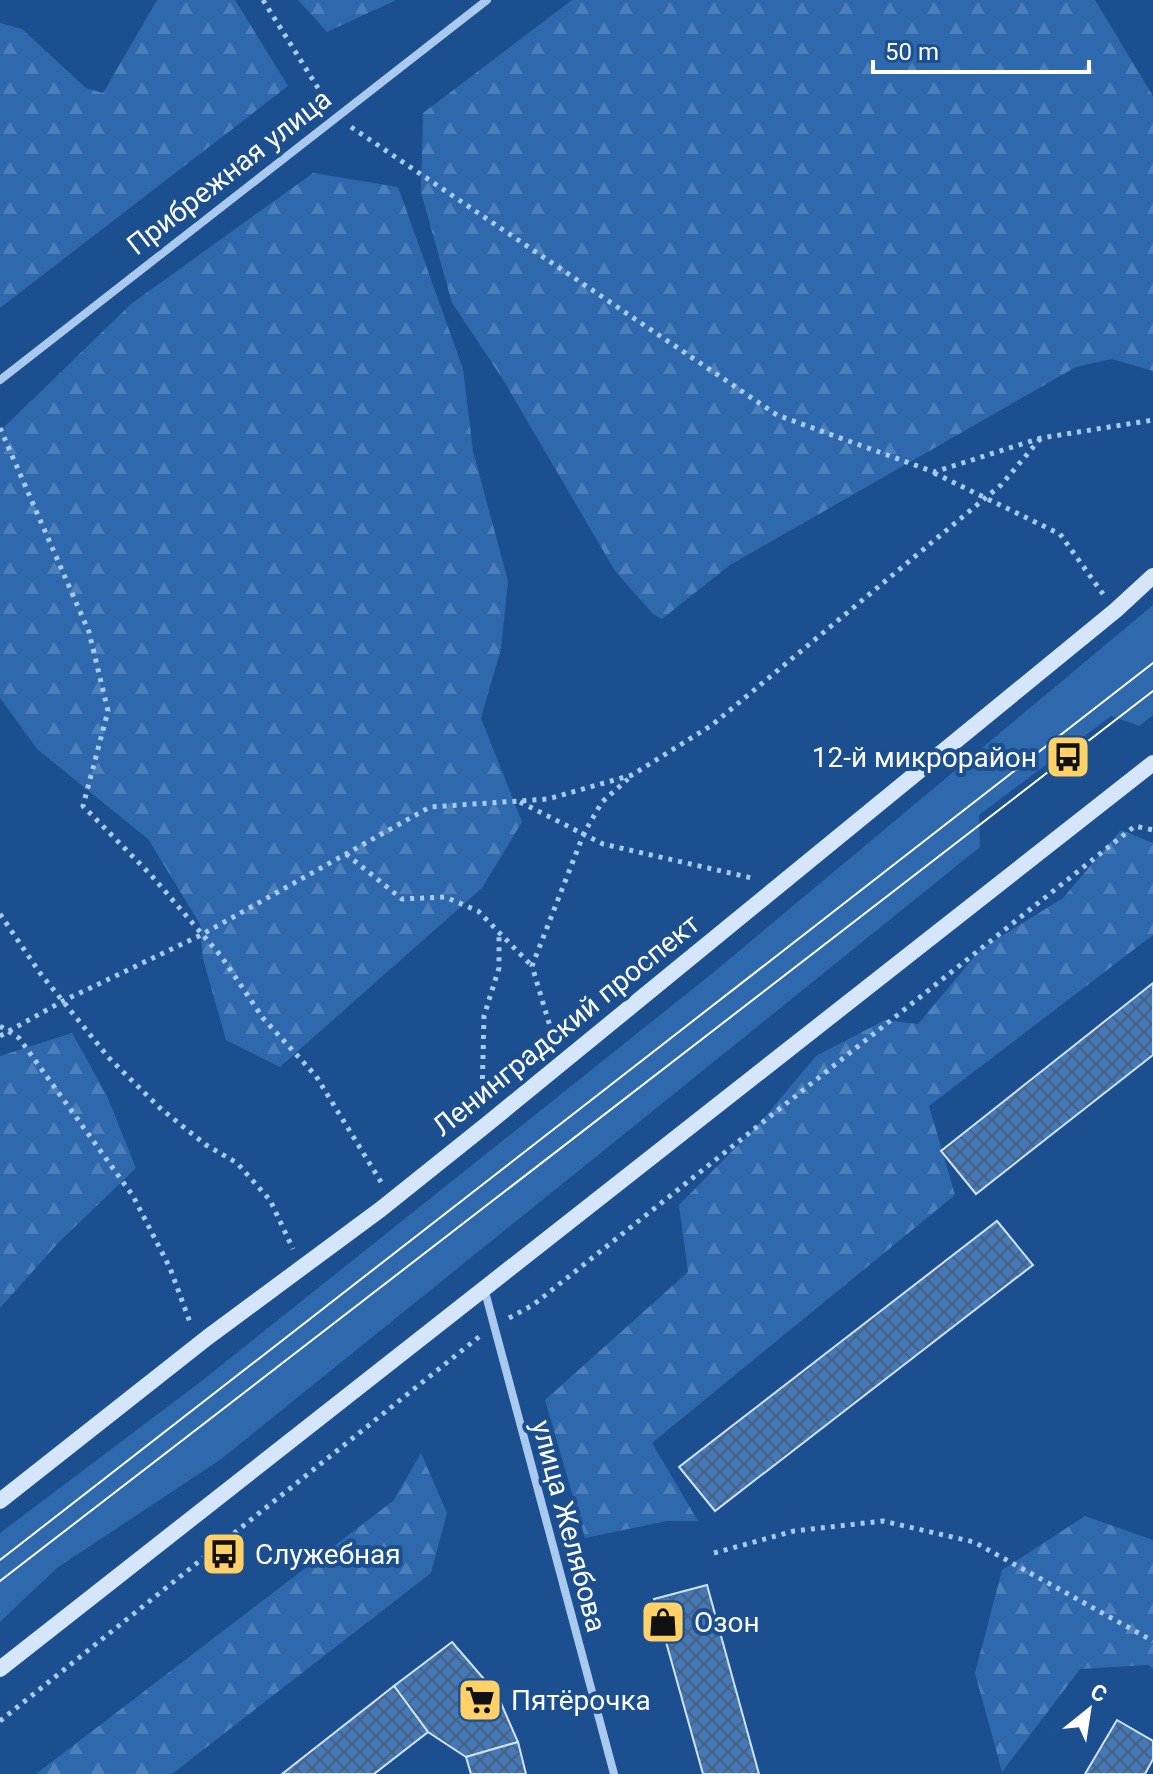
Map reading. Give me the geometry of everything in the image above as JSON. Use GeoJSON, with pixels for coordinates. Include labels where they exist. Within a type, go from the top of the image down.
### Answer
{"type":"FeatureCollection","features":[{"type":"Feature","properties":{"kind":"main road","name":"Ленинградский проспект"},"geometry":{"type":"LineString","coordinates":[[0,1501],[208,1337],[381,1209],[1153,576]]}},
{"type":"Feature","properties":{"kind":"main road"},"geometry":{"type":"LineString","coordinates":[[0,1669],[1153,763]]}},
{"type":"Feature","properties":{"kind":"street","name":"Прибрежная улица"},"geometry":{"type":"LineString","coordinates":[[0,380],[487,0]]}},
{"type":"Feature","properties":{"kind":"street","name":"улица Желябова"},"geometry":{"type":"LineString","coordinates":[[484,1288],[614,1774]]}},
{"type":"Feature","properties":{"kind":"path"},"geometry":{"type":"LineString","coordinates":[[263,0],[336,117],[777,415],[934,472],[1060,534],[1103,594]]}},
{"type":"Feature","properties":{"kind":"path"},"geometry":{"type":"LineString","coordinates":[[934,472],[1041,438],[1153,420]]}},
{"type":"Feature","properties":{"kind":"path"},"geometry":{"type":"LineString","coordinates":[[0,428],[89,632],[108,711],[83,806],[151,875],[221,956],[263,1018],[316,1076],[384,1186]]}},
{"type":"Feature","properties":{"kind":"path"},"geometry":{"type":"LineString","coordinates":[[532,966],[584,833],[602,802],[632,775],[712,725],[1001,485],[1041,438]]}},
{"type":"Feature","properties":{"kind":"path"},"geometry":{"type":"LineString","coordinates":[[0,1036],[63,1001],[201,935],[430,807],[548,799],[632,775]]}},
{"type":"Feature","properties":{"kind":"path"},"geometry":{"type":"LineString","coordinates":[[519,801],[603,844],[761,880]]}},
{"type":"Feature","properties":{"kind":"path"},"geometry":{"type":"LineString","coordinates":[[0,1721],[493,1326],[533,1305],[1135,826],[1153,830]]}},
{"type":"Feature","properties":{"kind":"path"},"geometry":{"type":"LineString","coordinates":[[346,854],[402,899],[445,897],[478,911],[532,966],[556,1047]]}},
{"type":"Feature","properties":{"kind":"path"},"geometry":{"type":"LineString","coordinates":[[0,914],[40,973],[109,1058],[160,1108],[206,1145],[237,1163],[270,1200],[295,1254]]}},
{"type":"Feature","properties":{"kind":"path"},"geometry":{"type":"LineString","coordinates":[[482,1111],[484,1016],[499,968],[499,935]]}},
{"type":"Feature","properties":{"kind":"path"},"geometry":{"type":"LineString","coordinates":[[0,1026],[11,1031],[81,1121],[133,1196],[170,1268],[194,1333]]}},
{"type":"Feature","properties":{"kind":"path"},"geometry":{"type":"LineString","coordinates":[[714,1553],[794,1531],[883,1521],[974,1542],[1153,1641]]}},
{"type":"Feature","properties":{"kind":"green space"},"geometry":{"type":"Polygon","coordinates":[[[157,0],[235,0],[288,86],[0,308],[0,23],[22,29],[86,88],[103,93],[157,0]]]}},
{"type":"Feature","properties":{"kind":"green space"},"geometry":{"type":"Polygon","coordinates":[[[298,0],[396,0],[327,32],[298,0]]]}},
{"type":"Feature","properties":{"kind":"green space"},"geometry":{"type":"Polygon","coordinates":[[[572,0],[1095,0],[1153,96],[1153,371],[1112,359],[1076,367],[730,565],[662,619],[653,614],[615,571],[502,378],[452,303],[421,192],[423,113],[572,0]]]}},
{"type":"Feature","properties":{"kind":"green space"},"geometry":{"type":"Polygon","coordinates":[[[313,173],[398,187],[463,369],[473,451],[508,581],[501,649],[481,718],[522,822],[482,888],[280,1067],[226,1040],[203,959],[200,924],[148,839],[37,749],[0,698],[0,431],[131,304],[313,173]]]}},
{"type":"Feature","properties":{"kind":"green space"},"geometry":{"type":"Polygon","coordinates":[[[1153,605],[1153,715],[1139,726],[1111,716],[979,815],[980,847],[220,1460],[57,1568],[0,1622],[0,1533],[199,1383],[714,972],[1153,605]]]}},
{"type":"Feature","properties":{"kind":"green space"},"geometry":{"type":"Polygon","coordinates":[[[1121,830],[1153,843],[1153,935],[929,1106],[955,1195],[652,1443],[698,1521],[667,1521],[585,1538],[545,1400],[688,1272],[679,1205],[759,1124],[816,1056],[885,1020],[918,1024],[981,949],[1063,898],[1121,830]]]}},
{"type":"Feature","properties":{"kind":"green space"},"geometry":{"type":"Polygon","coordinates":[[[72,1033],[107,1096],[136,1168],[59,1242],[0,1308],[0,1056],[72,1033]]]}},
{"type":"Feature","properties":{"kind":"green space"},"geometry":{"type":"Polygon","coordinates":[[[421,1453],[447,1513],[431,1573],[172,1774],[36,1774],[393,1501],[421,1453]]]}},
{"type":"Feature","properties":{"kind":"green space"},"geometry":{"type":"Polygon","coordinates":[[[1085,1516],[1153,1540],[1153,1669],[1148,1665],[1080,1669],[1002,1772],[975,1673],[1002,1570],[1085,1516]]]}},
{"type":"Feature","properties":{"kind":"building"},"geometry":{"type":"Polygon","coordinates":[[[1153,983],[1153,1055],[976,1194],[941,1151],[1153,983]]]}},
{"type":"Feature","properties":{"kind":"building"},"geometry":{"type":"Polygon","coordinates":[[[997,1221],[1033,1265],[715,1511],[679,1467],[997,1221]]]}},
{"type":"Feature","properties":{"kind":"building"},"geometry":{"type":"Polygon","coordinates":[[[707,1585],[759,1774],[703,1774],[654,1599],[707,1585]]]}},
{"type":"Feature","properties":{"kind":"building"},"geometry":{"type":"Polygon","coordinates":[[[452,1642],[497,1694],[518,1742],[466,1757],[428,1732],[394,1686],[452,1642]]]}},
{"type":"Feature","properties":{"kind":"building"},"geometry":{"type":"Polygon","coordinates":[[[394,1686],[428,1732],[374,1774],[282,1774],[394,1686]]]}},
{"type":"Feature","properties":{"kind":"building"},"geometry":{"type":"Polygon","coordinates":[[[1117,1720],[1153,1741],[1153,1759],[1145,1774],[1085,1774],[1117,1720]]]}},
{"type":"Feature","properties":{"kind":"building"},"geometry":{"type":"Polygon","coordinates":[[[518,1742],[526,1774],[471,1774],[466,1757],[518,1742]]]}},
{"type":"Feature","properties":{"kind":"tram line"},"geometry":{"type":"LineString","coordinates":[[0,1560],[1153,663]]}},
{"type":"Feature","properties":{"kind":"tram line"},"geometry":{"type":"LineString","coordinates":[[0,1581],[1153,691]]}},
{"type":"Feature","properties":{"kind":"place","name":"12-й микрорайон"},"geometry":{"type":"Point","coordinates":[1068,757]}},
{"type":"Feature","properties":{"kind":"place","name":"Служебная"},"geometry":{"type":"Point","coordinates":[224,1554]}},
{"type":"Feature","properties":{"kind":"place","name":"Озон"},"geometry":{"type":"Point","coordinates":[663,1622]}},
{"type":"Feature","properties":{"kind":"place","name":"Пятёрочка"},"geometry":{"type":"Point","coordinates":[480,1700]}}]}
